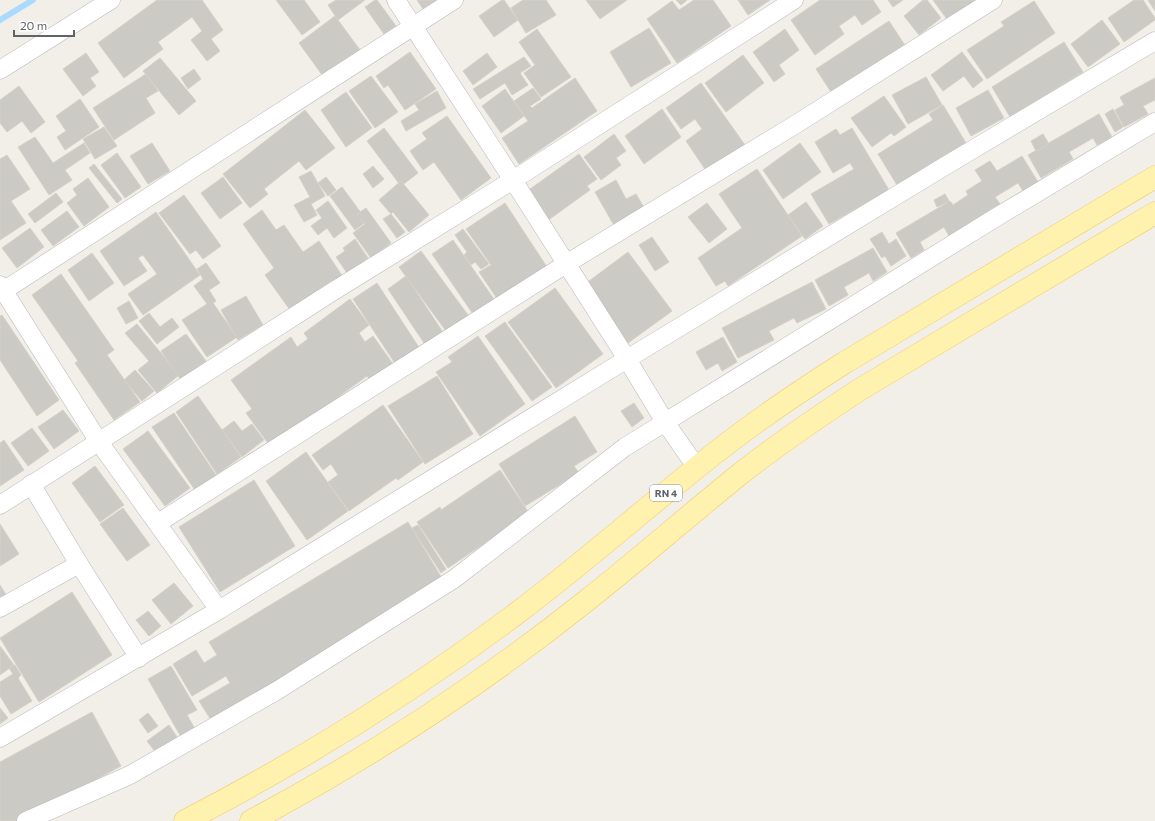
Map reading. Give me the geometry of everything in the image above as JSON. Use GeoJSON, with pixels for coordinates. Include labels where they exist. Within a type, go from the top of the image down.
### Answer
{"type":"FeatureCollection","features":[{"type":"Feature","properties":{"kind":"main road","name":"RN 4"},"geometry":{"type":"LineString","coordinates":[[184,821],[276,772],[338,735],[459,656],[574,569],[697,468],[762,418],[838,367],[1155,177]]}},
{"type":"Feature","properties":{"kind":"main road"},"geometry":{"type":"LineString","coordinates":[[251,821],[343,769],[386,742],[455,698],[521,651],[586,602],[739,475],[818,417],[866,386],[1155,213]]}},
{"type":"Feature","properties":{"kind":"street"},"geometry":{"type":"LineString","coordinates":[[0,70],[111,0]]}},
{"type":"Feature","properties":{"kind":"street"},"geometry":{"type":"LineString","coordinates":[[396,0],[513,180],[665,422],[697,468]]}},
{"type":"Feature","properties":{"kind":"street"},"geometry":{"type":"LineString","coordinates":[[219,610],[99,442],[1,290],[454,0]]}},
{"type":"Feature","properties":{"kind":"street"},"geometry":{"type":"LineString","coordinates":[[0,505],[794,0]]}},
{"type":"Feature","properties":{"kind":"street"},"geometry":{"type":"LineString","coordinates":[[158,523],[566,264],[786,130],[993,0]]}},
{"type":"Feature","properties":{"kind":"street"},"geometry":{"type":"LineString","coordinates":[[0,738],[219,610],[626,359],[1155,41]]}},
{"type":"Feature","properties":{"kind":"street"},"geometry":{"type":"LineString","coordinates":[[26,821],[130,775],[278,690],[454,579],[625,447],[989,222],[1155,122]]}},
{"type":"Feature","properties":{"kind":"street"},"geometry":{"type":"LineString","coordinates":[[31,484],[139,658]]}},
{"type":"Feature","properties":{"kind":"street"},"geometry":{"type":"LineString","coordinates":[[0,608],[80,564]]}},
{"type":"Feature","properties":{"kind":"building"},"geometry":{"type":"Polygon","coordinates":[[[157,0],[202,0],[223,30],[211,39],[220,51],[207,61],[191,40],[202,31],[192,17],[158,42],[163,49],[124,78],[98,43],[157,0]]]}},
{"type":"Feature","properties":{"kind":"building"},"geometry":{"type":"Polygon","coordinates":[[[276,0],[304,0],[320,22],[302,35],[276,0]]]}},
{"type":"Feature","properties":{"kind":"building"},"geometry":{"type":"Polygon","coordinates":[[[336,0],[365,0],[338,20],[328,5],[336,0]]]}},
{"type":"Feature","properties":{"kind":"building"},"geometry":{"type":"Polygon","coordinates":[[[377,0],[396,26],[384,34],[365,7],[377,0]]]}},
{"type":"Feature","properties":{"kind":"building"},"geometry":{"type":"Polygon","coordinates":[[[417,0],[437,0],[423,9],[417,0]]]}},
{"type":"Feature","properties":{"kind":"building"},"geometry":{"type":"Polygon","coordinates":[[[504,0],[518,20],[494,37],[479,16],[504,0]]]}},
{"type":"Feature","properties":{"kind":"building"},"geometry":{"type":"Polygon","coordinates":[[[523,0],[546,0],[556,15],[526,33],[511,8],[523,0]]]}},
{"type":"Feature","properties":{"kind":"building"},"geometry":{"type":"Polygon","coordinates":[[[586,0],[627,0],[600,19],[586,0]]]}},
{"type":"Feature","properties":{"kind":"building"},"geometry":{"type":"Polygon","coordinates":[[[676,0],[687,0],[681,5],[676,0]]]}},
{"type":"Feature","properties":{"kind":"building"},"geometry":{"type":"Polygon","coordinates":[[[694,0],[713,0],[731,26],[677,63],[647,19],[672,1],[679,10],[694,0]]]}},
{"type":"Feature","properties":{"kind":"building"},"geometry":{"type":"Polygon","coordinates":[[[738,0],[770,0],[748,15],[738,0]]]}},
{"type":"Feature","properties":{"kind":"building"},"geometry":{"type":"Polygon","coordinates":[[[820,0],[873,0],[881,12],[862,25],[855,15],[839,26],[844,34],[815,55],[791,20],[820,0]]]}},
{"type":"Feature","properties":{"kind":"building"},"geometry":{"type":"Polygon","coordinates":[[[888,0],[903,0],[893,7],[888,0]]]}},
{"type":"Feature","properties":{"kind":"building"},"geometry":{"type":"Polygon","coordinates":[[[923,0],[927,0],[941,18],[919,35],[904,16],[923,0]]]}},
{"type":"Feature","properties":{"kind":"building"},"geometry":{"type":"Polygon","coordinates":[[[933,0],[985,0],[949,22],[933,0]]]}},
{"type":"Feature","properties":{"kind":"building"},"geometry":{"type":"Polygon","coordinates":[[[1134,0],[1143,0],[1155,20],[1124,42],[1108,18],[1134,0]]]}},
{"type":"Feature","properties":{"kind":"building"},"geometry":{"type":"Polygon","coordinates":[[[1148,0],[1155,0],[1155,11],[1148,0]]]}},
{"type":"Feature","properties":{"kind":"building"},"geometry":{"type":"Polygon","coordinates":[[[1034,1],[1055,33],[987,79],[967,50],[1004,26],[1001,22],[1034,1]]]}},
{"type":"Feature","properties":{"kind":"building"},"geometry":{"type":"Polygon","coordinates":[[[335,16],[360,50],[323,76],[299,43],[335,16]]]}},
{"type":"Feature","properties":{"kind":"building"},"geometry":{"type":"Polygon","coordinates":[[[1102,20],[1120,44],[1088,67],[1071,44],[1102,20]]]}},
{"type":"Feature","properties":{"kind":"building"},"geometry":{"type":"Polygon","coordinates":[[[889,21],[906,47],[833,95],[816,69],[889,21]]]}},
{"type":"Feature","properties":{"kind":"building"},"geometry":{"type":"Polygon","coordinates":[[[649,28],[671,63],[631,87],[610,52],[649,28]]]}},
{"type":"Feature","properties":{"kind":"building"},"geometry":{"type":"Polygon","coordinates":[[[537,29],[571,77],[541,97],[524,73],[535,65],[519,42],[537,29]]]}},
{"type":"Feature","properties":{"kind":"building"},"geometry":{"type":"Polygon","coordinates":[[[785,29],[799,50],[779,65],[785,74],[774,82],[753,52],[785,29]]]}},
{"type":"Feature","properties":{"kind":"building"},"geometry":{"type":"Polygon","coordinates":[[[1064,42],[1083,72],[1010,117],[992,87],[1064,42]]]}},
{"type":"Feature","properties":{"kind":"building"},"geometry":{"type":"Polygon","coordinates":[[[410,52],[436,89],[405,110],[388,85],[384,88],[376,76],[410,52]]]}},
{"type":"Feature","properties":{"kind":"building"},"geometry":{"type":"Polygon","coordinates":[[[962,52],[983,80],[973,88],[964,76],[943,91],[931,75],[962,52]]]}},
{"type":"Feature","properties":{"kind":"building"},"geometry":{"type":"Polygon","coordinates":[[[86,53],[99,72],[90,78],[96,86],[83,96],[63,69],[86,53]]]}},
{"type":"Feature","properties":{"kind":"building"},"geometry":{"type":"Polygon","coordinates":[[[487,53],[497,67],[473,85],[463,71],[487,53]]]}},
{"type":"Feature","properties":{"kind":"building"},"geometry":{"type":"Polygon","coordinates":[[[743,55],[764,83],[726,112],[705,83],[743,55]]]}},
{"type":"Feature","properties":{"kind":"building"},"geometry":{"type":"Polygon","coordinates":[[[524,57],[531,66],[520,73],[528,85],[512,95],[505,83],[480,99],[473,89],[524,57]]]}},
{"type":"Feature","properties":{"kind":"building"},"geometry":{"type":"Polygon","coordinates":[[[160,58],[196,101],[179,115],[143,71],[160,58]]]}},
{"type":"Feature","properties":{"kind":"building"},"geometry":{"type":"Polygon","coordinates":[[[194,69],[201,79],[188,89],[181,78],[194,69]]]}},
{"type":"Feature","properties":{"kind":"building"},"geometry":{"type":"Polygon","coordinates":[[[146,74],[158,91],[146,98],[155,113],[114,140],[93,108],[146,74]]]}},
{"type":"Feature","properties":{"kind":"building"},"geometry":{"type":"Polygon","coordinates":[[[371,76],[398,112],[375,128],[349,91],[371,76]]]}},
{"type":"Feature","properties":{"kind":"building"},"geometry":{"type":"Polygon","coordinates":[[[926,77],[942,105],[908,124],[892,95],[926,77]]]}},
{"type":"Feature","properties":{"kind":"building"},"geometry":{"type":"Polygon","coordinates":[[[575,78],[597,111],[519,164],[502,138],[528,121],[514,101],[533,88],[541,99],[530,106],[532,108],[575,78]]]}},
{"type":"Feature","properties":{"kind":"building"},"geometry":{"type":"Polygon","coordinates":[[[1155,78],[1155,100],[1143,106],[1148,114],[1124,127],[1115,110],[1124,105],[1120,97],[1155,78]]]}},
{"type":"Feature","properties":{"kind":"building"},"geometry":{"type":"Polygon","coordinates":[[[701,83],[745,145],[707,172],[686,141],[702,129],[695,119],[681,129],[666,108],[701,83]]]}},
{"type":"Feature","properties":{"kind":"building"},"geometry":{"type":"Polygon","coordinates":[[[19,86],[45,122],[31,133],[22,121],[7,132],[0,123],[0,100],[19,86]]]}},
{"type":"Feature","properties":{"kind":"building"},"geometry":{"type":"Polygon","coordinates":[[[505,89],[524,116],[501,133],[482,106],[505,89]]]}},
{"type":"Feature","properties":{"kind":"building"},"geometry":{"type":"Polygon","coordinates":[[[988,90],[1004,118],[971,136],[956,108],[988,90]]]}},
{"type":"Feature","properties":{"kind":"building"},"geometry":{"type":"Polygon","coordinates":[[[437,91],[446,108],[406,131],[401,121],[419,110],[415,104],[437,91]]]}},
{"type":"Feature","properties":{"kind":"building"},"geometry":{"type":"Polygon","coordinates":[[[346,92],[372,128],[346,147],[321,110],[346,92]]]}},
{"type":"Feature","properties":{"kind":"building"},"geometry":{"type":"Polygon","coordinates":[[[884,96],[906,127],[894,136],[891,133],[872,147],[851,118],[884,96]]]}},
{"type":"Feature","properties":{"kind":"building"},"geometry":{"type":"Polygon","coordinates":[[[80,99],[99,127],[65,150],[57,137],[66,131],[56,116],[80,99]]]}},
{"type":"Feature","properties":{"kind":"building"},"geometry":{"type":"Polygon","coordinates":[[[943,105],[966,143],[897,185],[878,154],[933,120],[929,114],[943,105]]]}},
{"type":"Feature","properties":{"kind":"building"},"geometry":{"type":"Polygon","coordinates":[[[662,109],[681,137],[644,164],[625,136],[662,109]]]}},
{"type":"Feature","properties":{"kind":"building"},"geometry":{"type":"Polygon","coordinates":[[[1113,109],[1123,127],[1115,132],[1105,114],[1113,109]]]}},
{"type":"Feature","properties":{"kind":"building"},"geometry":{"type":"Polygon","coordinates":[[[305,110],[335,148],[306,170],[299,161],[264,189],[268,194],[250,208],[223,174],[305,110]]]}},
{"type":"Feature","properties":{"kind":"building"},"geometry":{"type":"Polygon","coordinates":[[[1099,114],[1112,137],[1097,145],[1093,138],[1069,152],[1073,159],[1041,178],[1028,155],[1099,114]]]}},
{"type":"Feature","properties":{"kind":"building"},"geometry":{"type":"Polygon","coordinates":[[[447,116],[491,178],[461,200],[434,162],[423,170],[410,151],[427,139],[422,133],[447,116]]]}},
{"type":"Feature","properties":{"kind":"building"},"geometry":{"type":"Polygon","coordinates":[[[104,127],[117,146],[95,159],[83,139],[104,127]]]}},
{"type":"Feature","properties":{"kind":"building"},"geometry":{"type":"Polygon","coordinates":[[[384,128],[418,173],[401,186],[367,141],[384,128]]]}},
{"type":"Feature","properties":{"kind":"building"},"geometry":{"type":"Polygon","coordinates":[[[852,128],[889,190],[829,224],[811,194],[854,169],[850,163],[833,173],[815,142],[836,129],[840,135],[852,128]]]}},
{"type":"Feature","properties":{"kind":"building"},"geometry":{"type":"Polygon","coordinates":[[[614,134],[626,151],[616,158],[621,165],[601,180],[584,157],[614,134]]]}},
{"type":"Feature","properties":{"kind":"building"},"geometry":{"type":"Polygon","coordinates":[[[1043,134],[1049,144],[1036,151],[1031,141],[1043,134]]]}},
{"type":"Feature","properties":{"kind":"building"},"geometry":{"type":"Polygon","coordinates":[[[35,137],[53,163],[84,143],[90,153],[65,170],[72,180],[49,195],[18,147],[35,137]]]}},
{"type":"Feature","properties":{"kind":"building"},"geometry":{"type":"Polygon","coordinates":[[[152,143],[170,171],[148,184],[130,156],[152,143]]]}},
{"type":"Feature","properties":{"kind":"building"},"geometry":{"type":"Polygon","coordinates":[[[800,143],[821,172],[783,199],[763,170],[800,143]]]}},
{"type":"Feature","properties":{"kind":"building"},"geometry":{"type":"Polygon","coordinates":[[[117,153],[141,187],[125,198],[101,165],[117,153]]]}},
{"type":"Feature","properties":{"kind":"building"},"geometry":{"type":"Polygon","coordinates":[[[579,154],[597,179],[587,186],[590,190],[547,221],[526,192],[579,154]]]}},
{"type":"Feature","properties":{"kind":"building"},"geometry":{"type":"Polygon","coordinates":[[[7,155],[30,189],[11,201],[26,223],[0,240],[0,159],[7,155]]]}},
{"type":"Feature","properties":{"kind":"building"},"geometry":{"type":"Polygon","coordinates":[[[1022,156],[1038,182],[1023,191],[1018,183],[995,197],[1000,204],[949,236],[944,227],[920,242],[924,250],[911,258],[896,233],[950,201],[953,205],[968,195],[966,191],[982,181],[975,170],[990,161],[997,171],[1022,156]]]}},
{"type":"Feature","properties":{"kind":"building"},"geometry":{"type":"Polygon","coordinates":[[[94,164],[122,199],[117,203],[89,168],[94,164]]]}},
{"type":"Feature","properties":{"kind":"building"},"geometry":{"type":"Polygon","coordinates":[[[373,166],[384,179],[373,188],[363,174],[373,166]]]}},
{"type":"Feature","properties":{"kind":"building"},"geometry":{"type":"Polygon","coordinates":[[[757,169],[802,236],[728,286],[725,281],[716,286],[698,258],[742,228],[719,194],[757,169]]]}},
{"type":"Feature","properties":{"kind":"building"},"geometry":{"type":"Polygon","coordinates":[[[311,171],[325,196],[311,204],[317,215],[304,222],[294,205],[310,197],[299,177],[311,171]]]}},
{"type":"Feature","properties":{"kind":"building"},"geometry":{"type":"Polygon","coordinates":[[[223,177],[242,203],[220,219],[201,193],[223,177]]]}},
{"type":"Feature","properties":{"kind":"building"},"geometry":{"type":"Polygon","coordinates":[[[326,177],[336,190],[328,196],[318,183],[326,177]]]}},
{"type":"Feature","properties":{"kind":"building"},"geometry":{"type":"Polygon","coordinates":[[[88,178],[109,207],[84,226],[67,203],[77,195],[73,189],[88,178]]]}},
{"type":"Feature","properties":{"kind":"building"},"geometry":{"type":"Polygon","coordinates":[[[616,180],[626,199],[636,194],[646,211],[616,229],[595,192],[616,180]]]}},
{"type":"Feature","properties":{"kind":"building"},"geometry":{"type":"Polygon","coordinates":[[[401,181],[429,215],[409,232],[393,212],[391,214],[379,200],[401,181]]]}},
{"type":"Feature","properties":{"kind":"building"},"geometry":{"type":"Polygon","coordinates":[[[342,187],[367,221],[355,230],[330,196],[342,187]]]}},
{"type":"Feature","properties":{"kind":"building"},"geometry":{"type":"Polygon","coordinates":[[[56,193],[63,202],[35,223],[28,214],[56,193]]]}},
{"type":"Feature","properties":{"kind":"building"},"geometry":{"type":"Polygon","coordinates":[[[945,194],[949,201],[937,207],[934,200],[945,194]]]}},
{"type":"Feature","properties":{"kind":"building"},"geometry":{"type":"Polygon","coordinates":[[[184,195],[221,246],[203,259],[196,250],[190,254],[159,213],[184,195]]]}},
{"type":"Feature","properties":{"kind":"building"},"geometry":{"type":"Polygon","coordinates":[[[328,201],[347,228],[334,238],[327,228],[318,235],[311,226],[322,218],[316,210],[328,201]]]}},
{"type":"Feature","properties":{"kind":"building"},"geometry":{"type":"Polygon","coordinates":[[[806,202],[823,226],[805,239],[788,215],[806,202]]]}},
{"type":"Feature","properties":{"kind":"building"},"geometry":{"type":"Polygon","coordinates":[[[505,203],[547,267],[498,300],[479,272],[491,265],[466,229],[505,203]]]}},
{"type":"Feature","properties":{"kind":"building"},"geometry":{"type":"Polygon","coordinates":[[[707,203],[727,229],[709,243],[688,217],[707,203]]]}},
{"type":"Feature","properties":{"kind":"building"},"geometry":{"type":"Polygon","coordinates":[[[366,208],[391,243],[371,258],[353,233],[365,224],[357,214],[366,208]]]}},
{"type":"Feature","properties":{"kind":"building"},"geometry":{"type":"Polygon","coordinates":[[[262,210],[276,230],[284,225],[303,252],[319,241],[343,277],[333,284],[331,281],[290,310],[265,275],[274,268],[243,224],[262,210]]]}},
{"type":"Feature","properties":{"kind":"building"},"geometry":{"type":"Polygon","coordinates":[[[67,211],[79,227],[53,246],[41,230],[67,211]]]}},
{"type":"Feature","properties":{"kind":"building"},"geometry":{"type":"Polygon","coordinates":[[[156,212],[200,275],[143,315],[128,294],[157,274],[143,255],[138,258],[147,271],[124,286],[100,251],[156,212]]]}},
{"type":"Feature","properties":{"kind":"building"},"geometry":{"type":"Polygon","coordinates":[[[391,214],[405,232],[397,238],[383,219],[391,214]]]}},
{"type":"Feature","properties":{"kind":"building"},"geometry":{"type":"Polygon","coordinates":[[[30,228],[44,247],[17,268],[2,248],[30,228]]]}},
{"type":"Feature","properties":{"kind":"building"},"geometry":{"type":"Polygon","coordinates":[[[463,229],[489,264],[481,269],[475,262],[471,265],[464,255],[467,252],[455,235],[463,229]]]}},
{"type":"Feature","properties":{"kind":"building"},"geometry":{"type":"Polygon","coordinates":[[[882,232],[889,244],[896,239],[906,256],[891,266],[885,256],[882,258],[870,239],[882,232]]]}},
{"type":"Feature","properties":{"kind":"building"},"geometry":{"type":"Polygon","coordinates":[[[652,237],[669,262],[655,271],[639,245],[652,237]]]}},
{"type":"Feature","properties":{"kind":"building"},"geometry":{"type":"Polygon","coordinates":[[[355,239],[368,258],[347,273],[336,257],[345,251],[343,248],[355,239]]]}},
{"type":"Feature","properties":{"kind":"building"},"geometry":{"type":"Polygon","coordinates":[[[453,240],[496,302],[475,317],[432,254],[453,240]]]}},
{"type":"Feature","properties":{"kind":"building"},"geometry":{"type":"Polygon","coordinates":[[[873,248],[887,272],[873,281],[869,273],[844,287],[848,295],[829,306],[815,280],[873,248]]]}},
{"type":"Feature","properties":{"kind":"building"},"geometry":{"type":"Polygon","coordinates":[[[421,251],[468,315],[446,331],[399,267],[421,251]]]}},
{"type":"Feature","properties":{"kind":"building"},"geometry":{"type":"Polygon","coordinates":[[[628,252],[672,311],[628,343],[585,284],[628,252]]]}},
{"type":"Feature","properties":{"kind":"building"},"geometry":{"type":"Polygon","coordinates":[[[92,253],[114,283],[89,301],[68,270],[92,253]]]}},
{"type":"Feature","properties":{"kind":"building"},"geometry":{"type":"Polygon","coordinates":[[[206,263],[220,283],[209,290],[216,301],[213,303],[237,337],[207,357],[182,320],[207,304],[194,286],[203,279],[197,269],[206,263]]]}},
{"type":"Feature","properties":{"kind":"building"},"geometry":{"type":"Polygon","coordinates":[[[61,274],[114,350],[107,355],[140,402],[114,420],[75,363],[78,361],[32,295],[61,274]]]}},
{"type":"Feature","properties":{"kind":"building"},"geometry":{"type":"Polygon","coordinates":[[[406,276],[444,334],[426,346],[388,289],[406,276]]]}},
{"type":"Feature","properties":{"kind":"building"},"geometry":{"type":"Polygon","coordinates":[[[812,282],[826,309],[797,323],[794,318],[769,331],[774,340],[738,358],[722,328],[812,282]]]}},
{"type":"Feature","properties":{"kind":"building"},"geometry":{"type":"Polygon","coordinates":[[[377,283],[420,349],[396,365],[353,299],[377,283]]]}},
{"type":"Feature","properties":{"kind":"building"},"geometry":{"type":"Polygon","coordinates":[[[555,288],[603,354],[556,388],[508,322],[555,288]]]}},
{"type":"Feature","properties":{"kind":"building"},"geometry":{"type":"Polygon","coordinates":[[[246,296],[263,325],[238,340],[221,310],[246,296]]]}},
{"type":"Feature","properties":{"kind":"building"},"geometry":{"type":"Polygon","coordinates":[[[350,299],[369,325],[359,333],[365,342],[373,336],[393,364],[371,381],[367,376],[270,446],[246,413],[252,409],[231,380],[291,337],[297,347],[308,339],[304,333],[350,299]]]}},
{"type":"Feature","properties":{"kind":"building"},"geometry":{"type":"Polygon","coordinates":[[[129,301],[138,318],[126,324],[117,308],[129,301]]]}},
{"type":"Feature","properties":{"kind":"building"},"geometry":{"type":"Polygon","coordinates":[[[149,313],[160,327],[172,318],[179,327],[157,344],[139,321],[149,313]]]}},
{"type":"Feature","properties":{"kind":"building"},"geometry":{"type":"Polygon","coordinates":[[[2,315],[59,400],[37,416],[0,360],[0,316],[2,315]]]}},
{"type":"Feature","properties":{"kind":"building"},"geometry":{"type":"Polygon","coordinates":[[[505,322],[552,387],[532,401],[485,336],[505,322]]]}},
{"type":"Feature","properties":{"kind":"building"},"geometry":{"type":"Polygon","coordinates":[[[137,324],[179,375],[157,393],[138,370],[149,361],[125,333],[137,324]]]}},
{"type":"Feature","properties":{"kind":"building"},"geometry":{"type":"Polygon","coordinates":[[[186,334],[206,361],[181,380],[161,351],[186,334]]]}},
{"type":"Feature","properties":{"kind":"building"},"geometry":{"type":"Polygon","coordinates":[[[478,336],[525,404],[480,436],[436,372],[452,362],[448,357],[478,336]]]}},
{"type":"Feature","properties":{"kind":"building"},"geometry":{"type":"Polygon","coordinates":[[[723,337],[737,362],[722,371],[718,363],[706,370],[696,352],[723,337]]]}},
{"type":"Feature","properties":{"kind":"building"},"geometry":{"type":"Polygon","coordinates":[[[135,370],[154,391],[142,401],[124,380],[135,370]]]}},
{"type":"Feature","properties":{"kind":"building"},"geometry":{"type":"Polygon","coordinates":[[[437,376],[473,434],[425,464],[388,406],[437,376]]]}},
{"type":"Feature","properties":{"kind":"building"},"geometry":{"type":"Polygon","coordinates":[[[198,396],[241,457],[217,474],[176,412],[198,396]]]}},
{"type":"Feature","properties":{"kind":"building"},"geometry":{"type":"Polygon","coordinates":[[[634,403],[644,418],[632,427],[621,411],[634,403]]]}},
{"type":"Feature","properties":{"kind":"building"},"geometry":{"type":"Polygon","coordinates":[[[383,405],[423,462],[398,480],[396,478],[349,511],[328,482],[338,475],[331,464],[323,470],[312,455],[383,405]]]}},
{"type":"Feature","properties":{"kind":"building"},"geometry":{"type":"Polygon","coordinates":[[[63,410],[79,431],[54,449],[38,427],[63,410]]]}},
{"type":"Feature","properties":{"kind":"building"},"geometry":{"type":"Polygon","coordinates":[[[174,413],[216,475],[195,490],[152,427],[174,413]]]}},
{"type":"Feature","properties":{"kind":"building"},"geometry":{"type":"Polygon","coordinates":[[[575,416],[597,452],[574,466],[579,473],[525,506],[499,464],[575,416]]]}},
{"type":"Feature","properties":{"kind":"building"},"geometry":{"type":"Polygon","coordinates":[[[234,421],[242,431],[252,424],[264,440],[242,457],[222,430],[234,421]]]}},
{"type":"Feature","properties":{"kind":"building"},"geometry":{"type":"Polygon","coordinates":[[[32,428],[49,451],[28,466],[11,443],[32,428]]]}},
{"type":"Feature","properties":{"kind":"building"},"geometry":{"type":"Polygon","coordinates":[[[148,431],[190,488],[165,506],[123,449],[148,431]]]}},
{"type":"Feature","properties":{"kind":"building"},"geometry":{"type":"Polygon","coordinates":[[[4,440],[24,470],[0,486],[0,443],[4,440]]]}},
{"type":"Feature","properties":{"kind":"building"},"geometry":{"type":"Polygon","coordinates":[[[306,452],[348,511],[307,540],[266,481],[306,452]]]}},
{"type":"Feature","properties":{"kind":"building"},"geometry":{"type":"Polygon","coordinates":[[[95,466],[124,505],[100,522],[72,483],[95,466]]]}},
{"type":"Feature","properties":{"kind":"building"},"geometry":{"type":"Polygon","coordinates":[[[500,470],[529,513],[448,568],[417,522],[440,507],[441,510],[500,470]]]}},
{"type":"Feature","properties":{"kind":"building"},"geometry":{"type":"Polygon","coordinates":[[[254,480],[295,546],[220,592],[179,527],[254,480]]]}},
{"type":"Feature","properties":{"kind":"building"},"geometry":{"type":"Polygon","coordinates":[[[123,508],[150,545],[127,561],[100,524],[123,508]]]}},
{"type":"Feature","properties":{"kind":"building"},"geometry":{"type":"Polygon","coordinates":[[[408,522],[443,580],[213,723],[199,701],[230,683],[226,676],[192,696],[173,664],[196,650],[204,663],[217,655],[209,642],[408,522]]]}},
{"type":"Feature","properties":{"kind":"building"},"geometry":{"type":"Polygon","coordinates":[[[0,524],[19,554],[0,566],[0,524]]]}},
{"type":"Feature","properties":{"kind":"building"},"geometry":{"type":"Polygon","coordinates":[[[418,525],[446,569],[441,573],[412,528],[418,525]]]}},
{"type":"Feature","properties":{"kind":"building"},"geometry":{"type":"Polygon","coordinates":[[[174,583],[193,606],[171,624],[152,600],[174,583]]]}},
{"type":"Feature","properties":{"kind":"building"},"geometry":{"type":"Polygon","coordinates":[[[0,585],[8,598],[0,603],[0,585]]]}},
{"type":"Feature","properties":{"kind":"building"},"geometry":{"type":"Polygon","coordinates":[[[72,592],[112,655],[39,702],[0,638],[72,592]]]}},
{"type":"Feature","properties":{"kind":"building"},"geometry":{"type":"Polygon","coordinates":[[[148,611],[161,626],[149,636],[136,620],[148,611]]]}},
{"type":"Feature","properties":{"kind":"building"},"geometry":{"type":"Polygon","coordinates":[[[0,646],[14,665],[0,675],[0,646]]]}},
{"type":"Feature","properties":{"kind":"building"},"geometry":{"type":"Polygon","coordinates":[[[15,665],[21,675],[18,678],[32,701],[11,714],[0,696],[0,682],[13,674],[9,668],[15,665]]]}},
{"type":"Feature","properties":{"kind":"building"},"geometry":{"type":"Polygon","coordinates":[[[171,666],[197,710],[187,715],[195,729],[181,737],[148,679],[171,666]]]}},
{"type":"Feature","properties":{"kind":"building"},"geometry":{"type":"Polygon","coordinates":[[[0,708],[8,718],[0,724],[0,708]]]}},
{"type":"Feature","properties":{"kind":"building"},"geometry":{"type":"Polygon","coordinates":[[[92,712],[121,766],[19,821],[0,821],[0,762],[92,712]]]}},
{"type":"Feature","properties":{"kind":"building"},"geometry":{"type":"Polygon","coordinates":[[[148,713],[158,726],[148,733],[139,720],[148,713]]]}},
{"type":"Feature","properties":{"kind":"building"},"geometry":{"type":"Polygon","coordinates":[[[169,725],[177,737],[156,753],[147,741],[169,725]]]}},
{"type":"Feature","properties":{"kind":"waterway"},"geometry":{"type":"LineString","coordinates":[[0,20],[33,0]]}}]}
